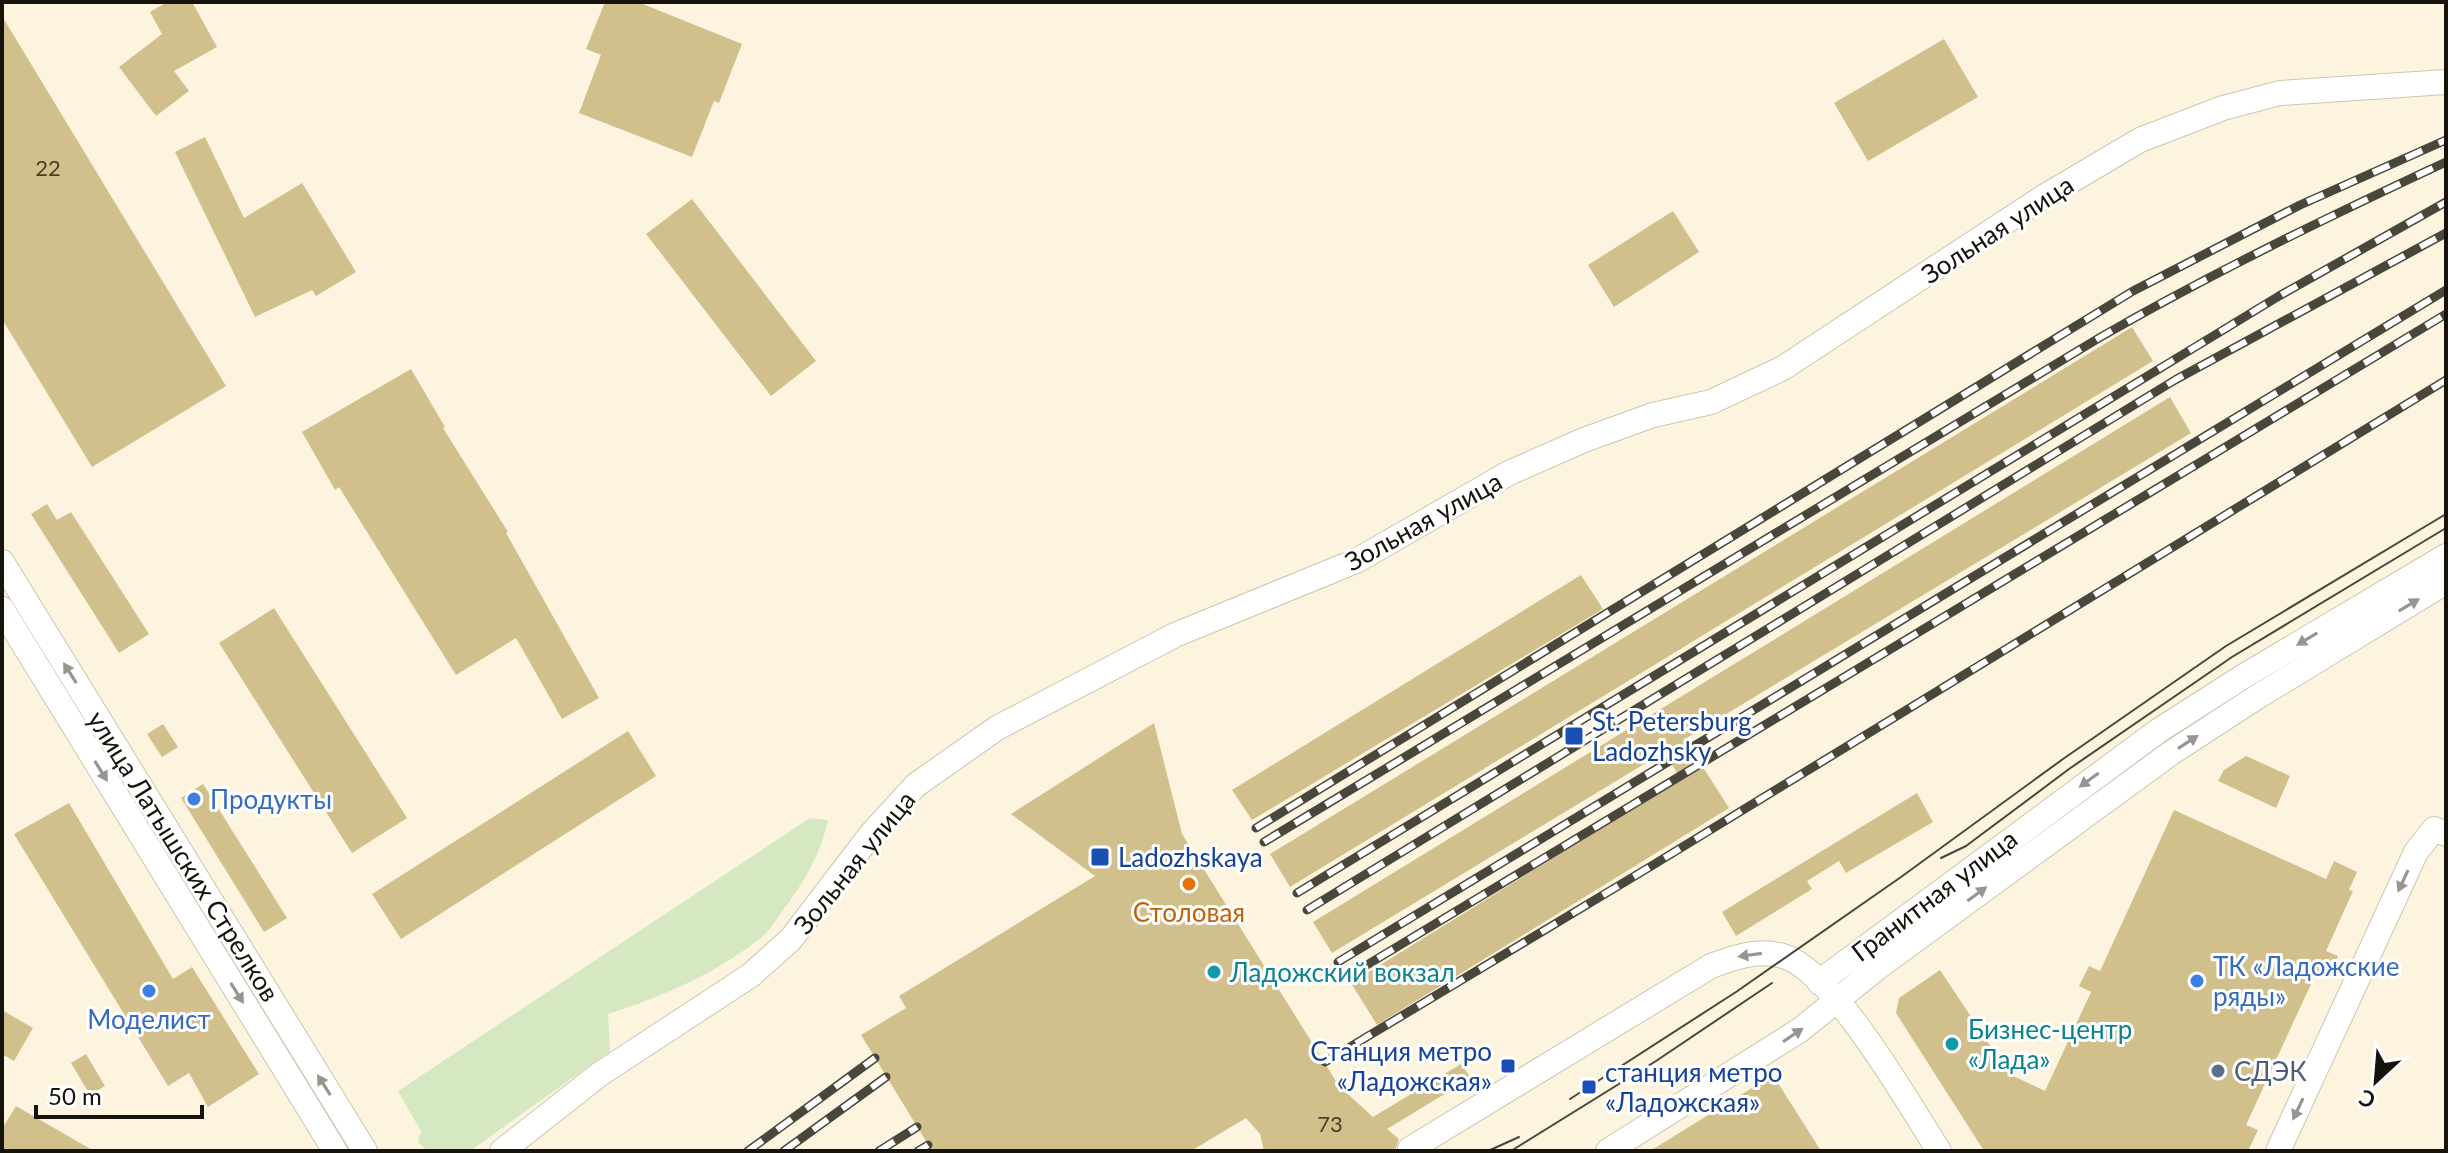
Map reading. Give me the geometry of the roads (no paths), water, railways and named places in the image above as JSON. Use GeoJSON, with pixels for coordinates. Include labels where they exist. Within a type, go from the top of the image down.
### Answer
{"type":"FeatureCollection","features":[{"type":"Feature","properties":{"kind":"street","name":"Зольная улица"},"geometry":{"type":"LineString","coordinates":[[502,1151],[600,1074],[772,958],[819,906],[872,833],[916,785],[997,728],[1175,635],[1356,561],[1509,473],[1584,440],[1653,415],[1711,402],[1783,368],[2042,198],[2140,140],[2223,108],[2280,93],[2446,82]]}},
{"type":"Feature","properties":{"kind":"street","name":"Гранитная улица"},"geometry":{"type":"LineString","coordinates":[[1819,982],[2158,731],[2446,556]]}},
{"type":"Feature","properties":{"kind":"street","name":"улица Латышских Стрелков"},"geometry":{"type":"LineString","coordinates":[[2,562],[365,1151]]}},
{"type":"Feature","properties":{"kind":"street","name":"Гранитная улица"},"geometry":{"type":"LineString","coordinates":[[1608,1151],[1800,1030],[1884,962],[2171,753],[2446,582]]}},
{"type":"Feature","properties":{"kind":"street","name":"улица Латышских Стрелков"},"geometry":{"type":"LineString","coordinates":[[2,609],[335,1151]]}},
{"type":"Feature","properties":{"kind":"street"},"geometry":{"type":"LineString","coordinates":[[2278,1151],[2416,852],[2440,831]]}},
{"type":"Feature","properties":{"kind":"street"},"geometry":{"type":"LineString","coordinates":[[1410,1149],[1711,966],[1752,954],[1770,953],[1799,964],[1837,1000],[1862,1032],[1939,1151]]}},
{"type":"Feature","properties":{"kind":"tram line"},"geometry":{"type":"LineString","coordinates":[[1570,1099],[1736,992],[2226,646],[2446,514]]}},
{"type":"Feature","properties":{"kind":"tram line"},"geometry":{"type":"LineString","coordinates":[[1941,858],[1966,846],[2069,769],[2232,657],[2446,528]]}},
{"type":"Feature","properties":{"kind":"tram line"},"geometry":{"type":"LineString","coordinates":[[1511,1151],[1656,1061],[1772,983]]}},
{"type":"Feature","properties":{"kind":"tram line"},"geometry":{"type":"LineString","coordinates":[[1488,1151],[1519,1137]]}},
{"type":"Feature","properties":{"kind":"railway"},"geometry":{"type":"LineString","coordinates":[[1256,828],[2133,291],[2300,205],[2446,140]]}},
{"type":"Feature","properties":{"kind":"railway"},"geometry":{"type":"LineString","coordinates":[[1264,842],[2099,338],[2271,246],[2446,162]]}},
{"type":"Feature","properties":{"kind":"railway"},"geometry":{"type":"LineString","coordinates":[[1297,893],[2279,296],[2446,202]]}},
{"type":"Feature","properties":{"kind":"railway"},"geometry":{"type":"LineString","coordinates":[[1307,910],[2175,380],[2446,233]]}},
{"type":"Feature","properties":{"kind":"railway"},"geometry":{"type":"LineString","coordinates":[[1338,962],[2446,290]]}},
{"type":"Feature","properties":{"kind":"railway"},"geometry":{"type":"LineString","coordinates":[[1347,977],[2446,314]]}},
{"type":"Feature","properties":{"kind":"railway"},"geometry":{"type":"LineString","coordinates":[[1325,1062],[2446,380]]}},
{"type":"Feature","properties":{"kind":"railway"},"geometry":{"type":"LineString","coordinates":[[748,1151],[875,1058]]}},
{"type":"Feature","properties":{"kind":"railway"},"geometry":{"type":"LineString","coordinates":[[784,1151],[886,1077]]}},
{"type":"Feature","properties":{"kind":"railway"},"geometry":{"type":"LineString","coordinates":[[879,1151],[917,1127]]}},
{"type":"Feature","properties":{"kind":"railway"},"geometry":{"type":"LineString","coordinates":[[918,1151],[928,1145]]}},
{"type":"Feature","properties":{"kind":"place","name":"St. Petersburg Ladozhsky"},"geometry":{"type":"Point","coordinates":[1574,736]}},
{"type":"Feature","properties":{"kind":"place","name":"Продукты"},"geometry":{"type":"Point","coordinates":[194,799]}},
{"type":"Feature","properties":{"kind":"place","name":"Ladozhskaya"},"geometry":{"type":"Point","coordinates":[1100,857]}},
{"type":"Feature","properties":{"kind":"place","name":"Столовая"},"geometry":{"type":"Point","coordinates":[1189,884]}},
{"type":"Feature","properties":{"kind":"place","name":"Ладожский вокзал"},"geometry":{"type":"Point","coordinates":[1214,972]}},
{"type":"Feature","properties":{"kind":"place","name":"ТК «Ладожские ряды»"},"geometry":{"type":"Point","coordinates":[2197,981]}},
{"type":"Feature","properties":{"kind":"place","name":"Моделист"},"geometry":{"type":"Point","coordinates":[149,991]}},
{"type":"Feature","properties":{"kind":"place","name":"Бизнес-центр «Лада»"},"geometry":{"type":"Point","coordinates":[1952,1044]}},
{"type":"Feature","properties":{"kind":"place","name":"Станция метро «Ладожская»"},"geometry":{"type":"Point","coordinates":[1508,1066]}},
{"type":"Feature","properties":{"kind":"place","name":"СДЭК"},"geometry":{"type":"Point","coordinates":[2218,1071]}},
{"type":"Feature","properties":{"kind":"place","name":"станция метро «Ладожская»"},"geometry":{"type":"Point","coordinates":[1589,1087]}}]}
